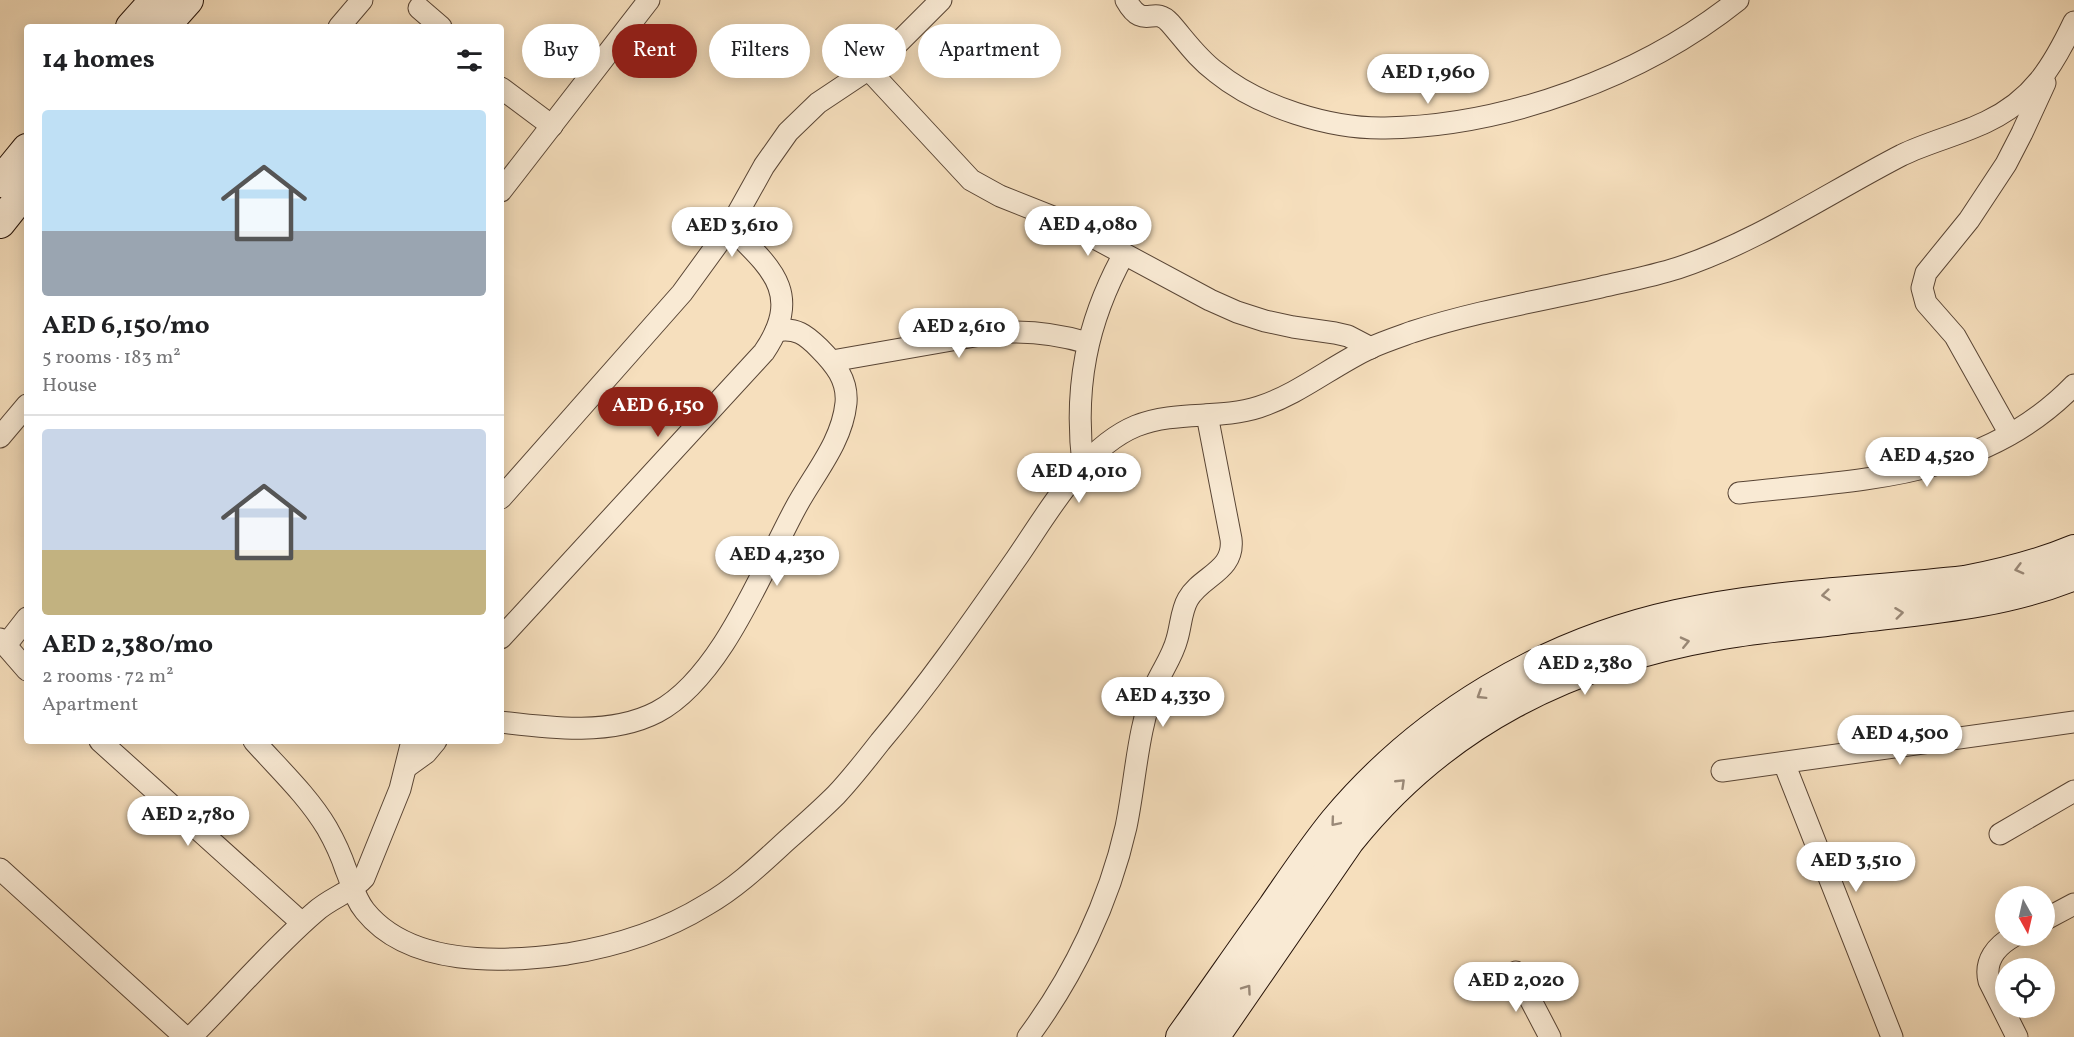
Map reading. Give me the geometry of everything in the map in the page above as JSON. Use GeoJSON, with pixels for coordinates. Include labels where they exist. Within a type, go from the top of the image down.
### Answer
{"type":"FeatureCollection","features":[{"type":"Feature","properties":{"kind":"street"},"geometry":{"type":"LineString","coordinates":[[134,24],[155,0]]}},
{"type":"Feature","properties":{"kind":"street"},"geometry":{"type":"LineString","coordinates":[[167,24],[188,0]]}},
{"type":"Feature","properties":{"kind":"street"},"geometry":{"type":"LineString","coordinates":[[342,24],[362,0]]}},
{"type":"Feature","properties":{"kind":"street"},"geometry":{"type":"LineString","coordinates":[[504,187],[650,0]]}},
{"type":"Feature","properties":{"kind":"street"},"geometry":{"type":"LineString","coordinates":[[906,37],[941,0]]}},
{"type":"Feature","properties":{"kind":"street"},"geometry":{"type":"LineString","coordinates":[[1126,0],[1134,14],[1158,16],[1167,20],[1191,50],[1216,73],[1264,100],[1315,119],[1384,128],[1462,120],[1529,105],[1572,91],[1605,78],[1667,47],[1738,0]]}},
{"type":"Feature","properties":{"kind":"street"},"geometry":{"type":"LineString","coordinates":[[418,8],[437,24]]}},
{"type":"Feature","properties":{"kind":"street"},"geometry":{"type":"LineString","coordinates":[[2010,434],[1955,336],[1926,303],[1922,288],[1926,273],[1969,220],[2006,164],[2074,22]]}},
{"type":"Feature","properties":{"kind":"street"},"geometry":{"type":"LineString","coordinates":[[257,744],[302,794],[326,826],[357,899],[366,913],[391,936],[422,950],[472,957],[536,957],[599,948],[659,929],[708,904],[753,871],[822,809],[846,784],[956,644],[1083,465],[1109,441],[1141,424],[1175,416],[1238,412],[1269,403],[1371,348],[1433,326],[1652,275],[1721,252],[1916,148],[1995,117],[2022,100],[2050,69]]}},
{"type":"Feature","properties":{"kind":"street"},"geometry":{"type":"LineString","coordinates":[[504,495],[682,293],[730,227],[764,166],[788,132],[818,103],[857,78]]}},
{"type":"Feature","properties":{"kind":"street"},"geometry":{"type":"LineString","coordinates":[[876,78],[971,180],[1000,196],[1063,221],[1210,300],[1237,312],[1293,327],[1341,334],[1371,348]]}},
{"type":"Feature","properties":{"kind":"street"},"geometry":{"type":"LineString","coordinates":[[504,90],[552,126]]}},
{"type":"Feature","properties":{"kind":"street"},"geometry":{"type":"LineString","coordinates":[[0,182],[24,153]]}},
{"type":"Feature","properties":{"kind":"street"},"geometry":{"type":"LineString","coordinates":[[0,223],[24,193]]}},
{"type":"Feature","properties":{"kind":"street"},"geometry":{"type":"LineString","coordinates":[[504,635],[764,351],[777,331],[781,298],[774,276],[769,266],[730,227]]}},
{"type":"Feature","properties":{"kind":"street"},"geometry":{"type":"LineString","coordinates":[[1083,465],[1079,416],[1083,368],[1102,297],[1124,254]]}},
{"type":"Feature","properties":{"kind":"street"},"geometry":{"type":"LineString","coordinates":[[504,722],[590,727],[626,723],[656,713],[682,695],[693,684],[717,651],[741,614],[801,497],[836,439],[844,414],[846,391],[840,372],[832,361],[803,333],[791,329],[777,331]]}},
{"type":"Feature","properties":{"kind":"street"},"geometry":{"type":"LineString","coordinates":[[832,361],[992,333],[1050,334],[1088,343]]}},
{"type":"Feature","properties":{"kind":"street"},"geometry":{"type":"LineString","coordinates":[[1739,493],[1919,470],[1967,455],[2010,434],[2050,406],[2074,384]]}},
{"type":"Feature","properties":{"kind":"street"},"geometry":{"type":"LineString","coordinates":[[0,437],[24,409]]}},
{"type":"Feature","properties":{"kind":"street"},"geometry":{"type":"LineString","coordinates":[[1028,1037],[1066,979],[1087,938],[1108,886],[1125,828],[1148,707],[1174,649],[1188,598],[1224,566],[1231,553],[1231,539],[1207,415]]}},
{"type":"Feature","properties":{"kind":"street"},"geometry":{"type":"LineString","coordinates":[[1181,1037],[1336,820],[1414,744],[1447,717],[1507,679],[1580,645],[1640,624],[1676,615],[1739,604],[1965,581],[2036,564],[2074,550]]}},
{"type":"Feature","properties":{"kind":"street"},"geometry":{"type":"LineString","coordinates":[[1214,1037],[1366,819],[1428,759],[1454,739],[1508,705],[1602,664],[1690,640],[1969,604],[2029,591],[2074,575]]}},
{"type":"Feature","properties":{"kind":"street"},"geometry":{"type":"LineString","coordinates":[[24,621],[3,642],[24,666]]}},
{"type":"Feature","properties":{"kind":"street"},"geometry":{"type":"LineString","coordinates":[[1722,771],[2074,722]]}},
{"type":"Feature","properties":{"kind":"street"},"geometry":{"type":"LineString","coordinates":[[103,744],[302,924]]}},
{"type":"Feature","properties":{"kind":"street"},"geometry":{"type":"LineString","coordinates":[[191,1037],[302,924],[328,902],[353,889],[364,878],[408,766],[412,744]]}},
{"type":"Feature","properties":{"kind":"street"},"geometry":{"type":"LineString","coordinates":[[408,766],[426,753],[434,744]]}},
{"type":"Feature","properties":{"kind":"street"},"geometry":{"type":"LineString","coordinates":[[1784,763],[1892,1037]]}},
{"type":"Feature","properties":{"kind":"street"},"geometry":{"type":"LineString","coordinates":[[2000,834],[2074,791]]}},
{"type":"Feature","properties":{"kind":"street"},"geometry":{"type":"LineString","coordinates":[[0,869],[185,1037]]}},
{"type":"Feature","properties":{"kind":"street"},"geometry":{"type":"LineString","coordinates":[[2055,914],[2074,904]]}},
{"type":"Feature","properties":{"kind":"street"},"geometry":{"type":"LineString","coordinates":[[2001,946],[1989,961],[1987,974],[2017,1037]]}},
{"type":"Feature","properties":{"kind":"street"},"geometry":{"type":"LineString","coordinates":[[1516,972],[1550,1037]]}}]}
